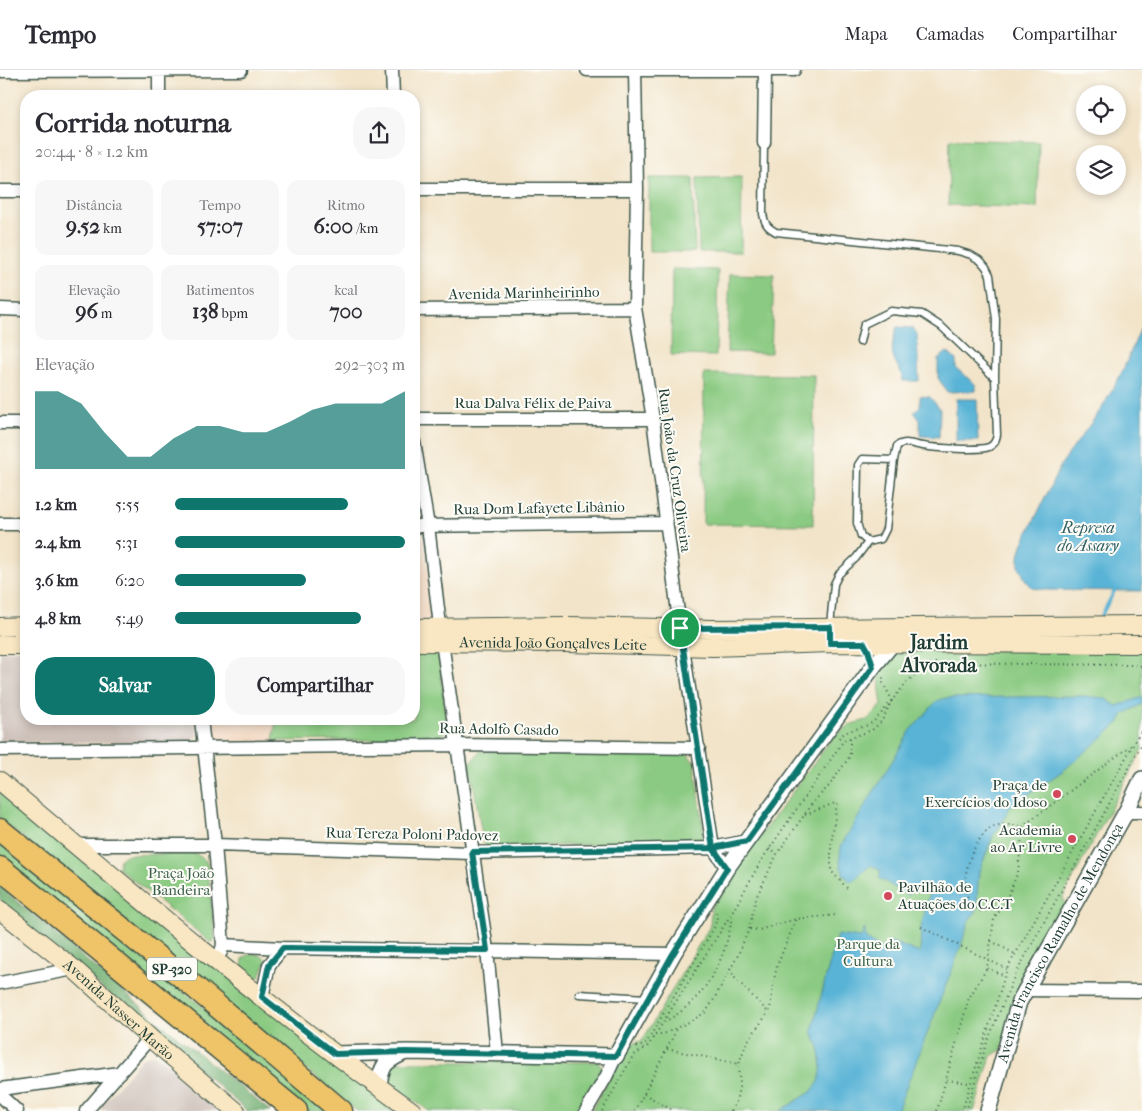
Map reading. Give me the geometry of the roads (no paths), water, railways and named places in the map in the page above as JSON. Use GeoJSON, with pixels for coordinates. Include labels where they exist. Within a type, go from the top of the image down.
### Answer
{"type":"FeatureCollection","features":[{"type":"Feature","properties":{"kind":"highway","name":"SP-320"},"geometry":{"type":"LineString","coordinates":[[0,830],[197,989],[341,1111]]}},
{"type":"Feature","properties":{"kind":"highway","name":"SP-320"},"geometry":{"type":"LineString","coordinates":[[0,868],[296,1111]]}},
{"type":"Feature","properties":{"kind":"main road","name":"Avenida João Gonçalves Leite"},"geometry":{"type":"LineString","coordinates":[[567,635],[683,646],[712,646],[830,635],[1142,625]]}},
{"type":"Feature","properties":{"kind":"main road"},"geometry":{"type":"LineString","coordinates":[[0,626],[20,626]]}},
{"type":"Feature","properties":{"kind":"main road","name":"Avenida João Gonçalves Leite"},"geometry":{"type":"LineString","coordinates":[[420,630],[442,635],[567,635],[680,628],[830,635],[864,643],[1140,644]]}},
{"type":"Feature","properties":{"kind":"main road"},"geometry":{"type":"LineString","coordinates":[[712,629],[712,646]]}},
{"type":"Feature","properties":{"kind":"main road","name":"Avenida João Gonçalves Leite"},"geometry":{"type":"LineString","coordinates":[[420,640],[442,635]]}},
{"type":"Feature","properties":{"kind":"main road"},"geometry":{"type":"LineString","coordinates":[[0,645],[20,645]]}},
{"type":"Feature","properties":{"kind":"main road"},"geometry":{"type":"LineString","coordinates":[[0,780],[76,845],[221,953],[262,997],[412,1111]]}},
{"type":"Feature","properties":{"kind":"main road","name":"Avenida Nasser Marão"},"geometry":{"type":"LineString","coordinates":[[0,910],[74,969],[150,1038],[236,1111]]}},
{"type":"Feature","properties":{"kind":"street"},"geometry":{"type":"LineString","coordinates":[[0,71],[241,70]]}},
{"type":"Feature","properties":{"kind":"street"},"geometry":{"type":"LineString","coordinates":[[392,70],[393,90]]}},
{"type":"Feature","properties":{"kind":"street"},"geometry":{"type":"LineString","coordinates":[[587,70],[794,70]]}},
{"type":"Feature","properties":{"kind":"street","name":"Rua João da Cruz Oliveira"},"geometry":{"type":"LineString","coordinates":[[635,70],[637,189],[635,308],[713,848],[727,868]]}},
{"type":"Feature","properties":{"kind":"street"},"geometry":{"type":"LineString","coordinates":[[159,71],[159,90]]}},
{"type":"Feature","properties":{"kind":"street"},"geometry":{"type":"LineString","coordinates":[[764,144],[765,71]]}},
{"type":"Feature","properties":{"kind":"street"},"geometry":{"type":"LineString","coordinates":[[420,189],[637,189]]}},
{"type":"Feature","properties":{"kind":"street"},"geometry":{"type":"LineString","coordinates":[[0,191],[20,190]]}},
{"type":"Feature","properties":{"kind":"street","name":"Avenida Marinheirinho"},"geometry":{"type":"LineString","coordinates":[[420,310],[635,308]]}},
{"type":"Feature","properties":{"kind":"street"},"geometry":{"type":"LineString","coordinates":[[0,309],[20,310]]}},
{"type":"Feature","properties":{"kind":"street","name":"Rua Dalva Félix de Paiva"},"geometry":{"type":"LineString","coordinates":[[420,419],[652,419]]}},
{"type":"Feature","properties":{"kind":"street"},"geometry":{"type":"LineString","coordinates":[[0,423],[20,423]]}},
{"type":"Feature","properties":{"kind":"street"},"geometry":{"type":"LineString","coordinates":[[420,478],[487,950],[497,1053]]}},
{"type":"Feature","properties":{"kind":"street","name":"Rua Dom Lafayete Libânio"},"geometry":{"type":"LineString","coordinates":[[420,526],[666,523]]}},
{"type":"Feature","properties":{"kind":"street"},"geometry":{"type":"LineString","coordinates":[[0,524],[20,524]]}},
{"type":"Feature","properties":{"kind":"street"},"geometry":{"type":"LineString","coordinates":[[864,643],[873,667]]}},
{"type":"Feature","properties":{"kind":"street"},"geometry":{"type":"LineString","coordinates":[[586,1111],[606,1077],[618,1063],[648,998],[727,868],[873,667],[893,643]]}},
{"type":"Feature","properties":{"kind":"street"},"geometry":{"type":"LineString","coordinates":[[203,725],[215,845],[221,953],[283,948],[673,954]]}},
{"type":"Feature","properties":{"kind":"street","name":"Rua Adolfo Casado"},"geometry":{"type":"LineString","coordinates":[[0,750],[205,746],[457,745],[699,748]]}},
{"type":"Feature","properties":{"kind":"street","name":"Avenida Francisco Ramalho de Mendonça"},"geometry":{"type":"LineString","coordinates":[[988,1111],[1024,990],[1126,812],[1142,779]]}},
{"type":"Feature","properties":{"kind":"street"},"geometry":{"type":"LineString","coordinates":[[1126,812],[1142,812]]}},
{"type":"Feature","properties":{"kind":"street","name":"Rua Tereza Poloni Padovez"},"geometry":{"type":"LineString","coordinates":[[76,845],[215,845],[472,852],[713,848],[747,841]]}},
{"type":"Feature","properties":{"kind":"street"},"geometry":{"type":"LineString","coordinates":[[262,997],[269,965],[283,948]]}},
{"type":"Feature","properties":{"kind":"street"},"geometry":{"type":"LineString","coordinates":[[0,982],[74,969]]}},
{"type":"Feature","properties":{"kind":"street"},"geometry":{"type":"LineString","coordinates":[[1024,990],[1142,991]]}},
{"type":"Feature","properties":{"kind":"street"},"geometry":{"type":"LineString","coordinates":[[86,1111],[150,1038]]}},
{"type":"Feature","properties":{"kind":"street"},"geometry":{"type":"LineString","coordinates":[[379,1087],[381,1069],[389,1060],[406,1052]]}},
{"type":"Feature","properties":{"kind":"street"},"geometry":{"type":"LineString","coordinates":[[335,1054],[406,1052],[497,1053],[618,1063]]}},
{"type":"Feature","properties":{"kind":"street"},"geometry":{"type":"LineString","coordinates":[[0,1090],[120,1073]]}},
{"type":"Feature","properties":{"kind":"street"},"geometry":{"type":"LineString","coordinates":[[0,1095],[17,1111]]}},
{"type":"Feature","properties":{"kind":"lane"},"geometry":{"type":"LineString","coordinates":[[764,144],[763,214],[765,224],[769,228],[776,232],[958,251],[971,255],[981,261],[990,275],[996,319],[995,378],[998,435],[994,444],[989,447],[979,448],[923,446],[905,443],[897,446],[886,529],[881,539],[868,542],[856,558],[839,574],[834,584],[830,635]]}},
{"type":"Feature","properties":{"kind":"lane"},"geometry":{"type":"LineString","coordinates":[[860,342],[864,324],[891,311],[922,314],[942,327],[995,378]]}},
{"type":"Feature","properties":{"kind":"lane"},"geometry":{"type":"LineString","coordinates":[[868,542],[861,536],[857,523],[858,465],[862,460],[894,460]]}},
{"type":"Feature","properties":{"kind":"lane"},"geometry":{"type":"LineString","coordinates":[[578,994],[648,998]]}},
{"type":"Feature","properties":{"kind":"water","name":"Represa do Assary"},"geometry":{"type":"Polygon","coordinates":[[[1142,325],[1142,591],[1047,590],[1033,588],[1026,581],[1019,567],[1022,545],[1062,463],[1102,408],[1123,370],[1142,325]]]}},
{"type":"Feature","properties":{"kind":"water"},"geometry":{"type":"Polygon","coordinates":[[[897,327],[913,328],[917,334],[919,381],[903,381],[894,359],[892,347],[897,327]]]}},
{"type":"Feature","properties":{"kind":"water"},"geometry":{"type":"Polygon","coordinates":[[[947,352],[956,360],[956,368],[976,385],[976,391],[947,392],[938,378],[938,359],[947,352]]]}},
{"type":"Feature","properties":{"kind":"water"},"geometry":{"type":"Polygon","coordinates":[[[920,396],[930,397],[940,409],[939,437],[920,436],[920,420],[914,412],[920,406],[920,396]]]}},
{"type":"Feature","properties":{"kind":"water"},"geometry":{"type":"Polygon","coordinates":[[[956,399],[977,399],[978,441],[956,441],[956,399]]]}},
{"type":"Feature","properties":{"kind":"water"},"geometry":{"type":"Polygon","coordinates":[[[1083,696],[1104,698],[1117,706],[1142,697],[1142,704],[1124,714],[1119,723],[1064,770],[1010,807],[993,836],[979,872],[976,912],[969,920],[960,949],[897,1111],[780,1111],[811,1092],[819,1082],[822,1066],[819,1047],[812,1031],[837,935],[861,938],[865,928],[865,938],[873,944],[883,948],[889,941],[920,953],[921,927],[930,892],[917,887],[907,895],[879,878],[881,871],[871,865],[851,882],[844,874],[840,860],[842,844],[911,730],[937,701],[946,698],[1083,696]]]}},
{"type":"Feature","properties":{"kind":"waterway"},"geometry":{"type":"LineString","coordinates":[[1099,620],[1116,588]]}},
{"type":"Feature","properties":{"kind":"place","name":"Praça de Exercícios do Idoso"},"geometry":{"type":"Point","coordinates":[1057,794]}},
{"type":"Feature","properties":{"kind":"place","name":"Academia ao Ar Livre"},"geometry":{"type":"Point","coordinates":[1072,839]}},
{"type":"Feature","properties":{"kind":"place","name":"Pavilhão de Atuações do C.C.T"},"geometry":{"type":"Point","coordinates":[888,896]}},
{"type":"Feature","properties":{"kind":"district","name":"Jardim Alvorada"},"geometry":{"type":"Point","coordinates":[939,654]}},
{"type":"Feature","properties":{"kind":"park label","name":"Praça João Bandeira"},"geometry":{"type":"Point","coordinates":[181,882]}},
{"type":"Feature","properties":{"kind":"park label","name":"Parque da Cultura"},"geometry":{"type":"Point","coordinates":[868,952]}}]}
